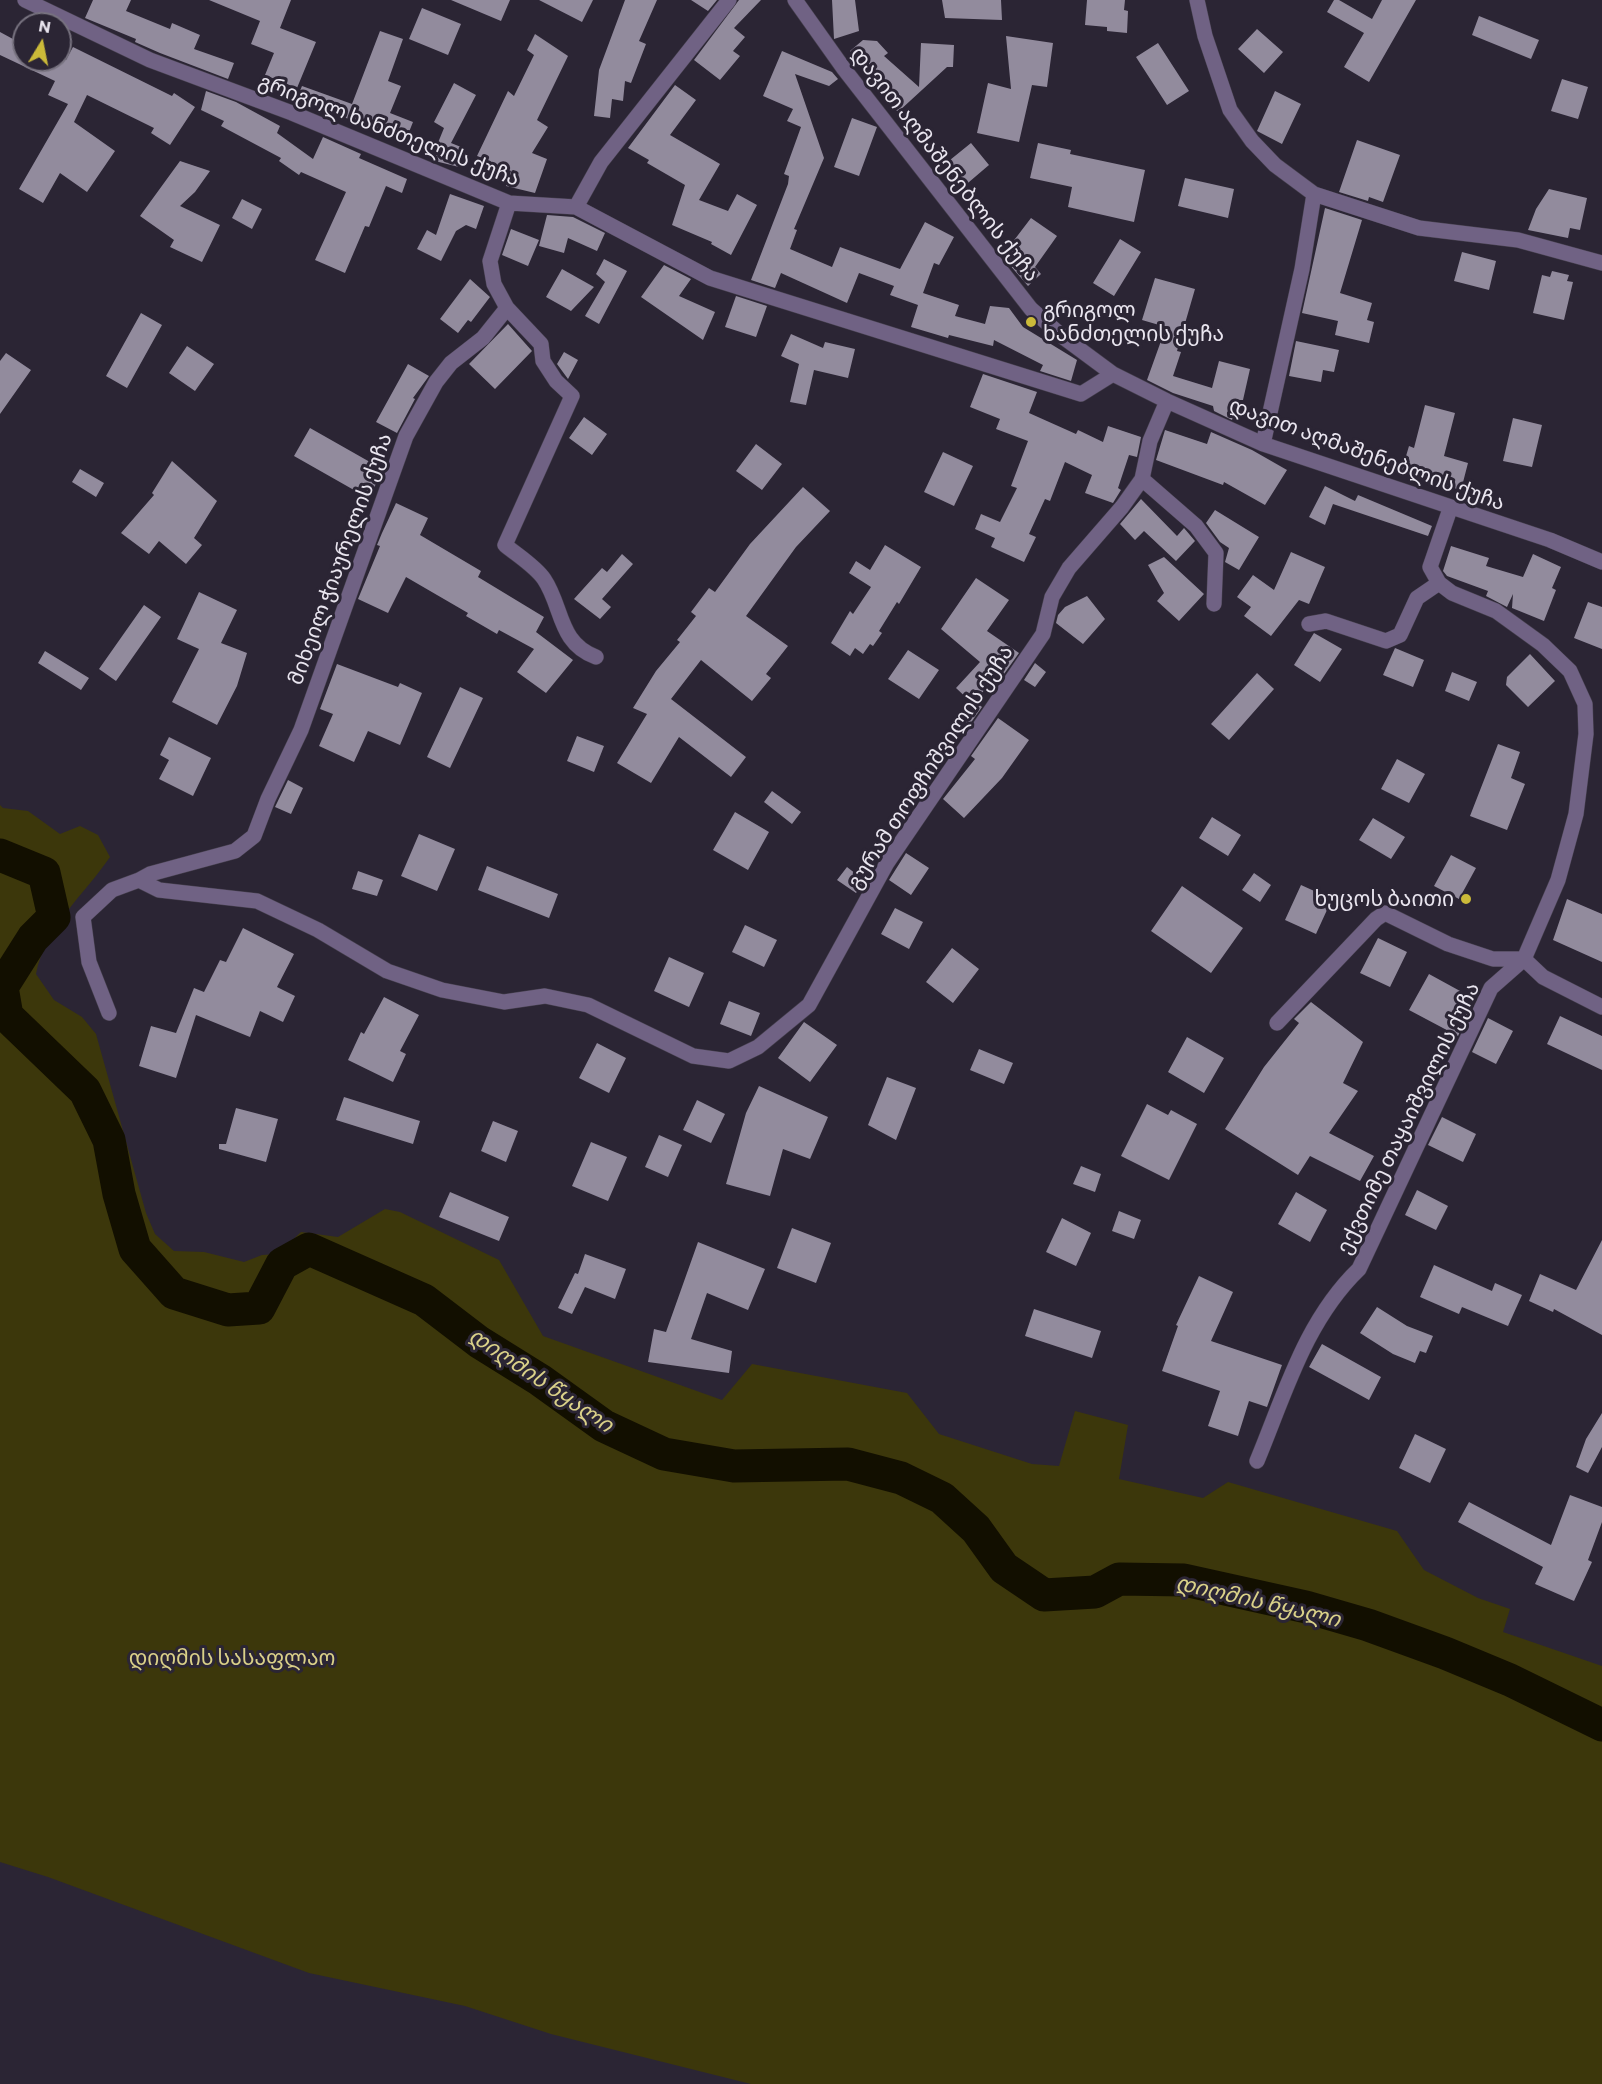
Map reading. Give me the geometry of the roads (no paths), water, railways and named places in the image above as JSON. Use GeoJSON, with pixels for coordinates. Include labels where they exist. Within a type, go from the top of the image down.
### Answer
{"type":"FeatureCollection","features":[{"type":"Feature","properties":{"kind":"street","name":"გრიგოლ ხანძთელის ქუჩა"},"geometry":{"type":"LineString","coordinates":[[26,0],[160,64],[292,113],[509,203],[576,207],[710,278],[1081,394],[1113,374]]}},
{"type":"Feature","properties":{"kind":"street"},"geometry":{"type":"LineString","coordinates":[[576,207],[602,162],[729,0]]}},
{"type":"Feature","properties":{"kind":"street","name":"დავით აღმაშენებლის ქუჩა"},"geometry":{"type":"LineString","coordinates":[[795,0],[844,69],[1031,309],[1063,337],[1113,374],[1263,444],[1550,540],[1602,562]]}},
{"type":"Feature","properties":{"kind":"street"},"geometry":{"type":"LineString","coordinates":[[1197,0],[1205,36],[1230,110],[1252,141],[1275,165],[1314,194],[1419,228],[1518,240],[1602,263]]}},
{"type":"Feature","properties":{"kind":"street"},"geometry":{"type":"LineString","coordinates":[[1263,444],[1302,269],[1314,194]]}},
{"type":"Feature","properties":{"kind":"street"},"geometry":{"type":"LineString","coordinates":[[509,203],[490,261],[495,284],[507,308],[541,344],[543,361],[556,381],[572,396],[505,544],[543,579],[560,619],[580,651],[596,657]]}},
{"type":"Feature","properties":{"kind":"street","name":"მიხეილ ჭიაურელის ქუჩა"},"geometry":{"type":"LineString","coordinates":[[139,880],[150,874],[235,851],[254,836],[268,799],[301,730],[406,436],[436,382],[451,363],[483,338],[507,308]]}},
{"type":"Feature","properties":{"kind":"street","name":"გურამ თოფჩიშვილის ქუჩა"},"geometry":{"type":"LineString","coordinates":[[139,880],[159,890],[257,901],[318,930],[387,971],[442,990],[504,1002],[545,996],[588,1005],[693,1056],[729,1061],[758,1047],[809,1005],[887,863],[1043,634],[1052,597],[1069,568],[1122,507],[1142,479],[1150,441],[1167,401]]}},
{"type":"Feature","properties":{"kind":"street"},"geometry":{"type":"LineString","coordinates":[[1142,479],[1196,526],[1216,553],[1214,604]]}},
{"type":"Feature","properties":{"kind":"street"},"geometry":{"type":"LineString","coordinates":[[1309,624],[1326,621],[1386,641],[1400,635],[1417,598],[1439,584],[1431,567],[1450,508]]}},
{"type":"Feature","properties":{"kind":"street","name":"ექვთიმე თაყაიშვილის ქუჩა"},"geometry":{"type":"LineString","coordinates":[[1257,1461],[1312,1328],[1328,1302],[1359,1269],[1491,988],[1524,959],[1557,880],[1576,814],[1586,734],[1585,704],[1570,671],[1543,645],[1496,611],[1452,593],[1439,584]]}},
{"type":"Feature","properties":{"kind":"street"},"geometry":{"type":"LineString","coordinates":[[109,1013],[88,962],[83,917],[112,890],[139,880]]}},
{"type":"Feature","properties":{"kind":"street"},"geometry":{"type":"LineString","coordinates":[[1277,1023],[1376,919],[1385,913],[1448,944],[1493,958],[1524,959],[1543,977],[1602,1006]]}},
{"type":"Feature","properties":{"kind":"waterway","name":"დიღმის წყალი"},"geometry":{"type":"LineString","coordinates":[[0,855],[44,873],[54,917],[33,938],[2,987],[7,1016],[85,1091],[109,1140],[119,1194],[135,1249],[174,1293],[228,1310],[259,1308],[282,1264],[309,1249],[424,1300],[479,1342],[540,1380],[604,1426],[664,1454],[734,1466],[848,1464],[901,1478],[942,1498],[976,1529],[1004,1568],[1044,1595],[1095,1592],[1119,1579],[1184,1580],[1306,1607],[1368,1625],[1445,1653],[1510,1680],[1602,1725]]}},
{"type":"Feature","properties":{"kind":"place","name":"გრიგოლ ხანძთელის ქუჩა"},"geometry":{"type":"Point","coordinates":[1031,322]}},
{"type":"Feature","properties":{"kind":"place","name":"ხუცოს ბაითი"},"geometry":{"type":"Point","coordinates":[1466,899]}},
{"type":"Feature","properties":{"kind":"park label","name":"დიღმის სასაფლაო"},"geometry":{"type":"Point","coordinates":[232,1658]}}]}
